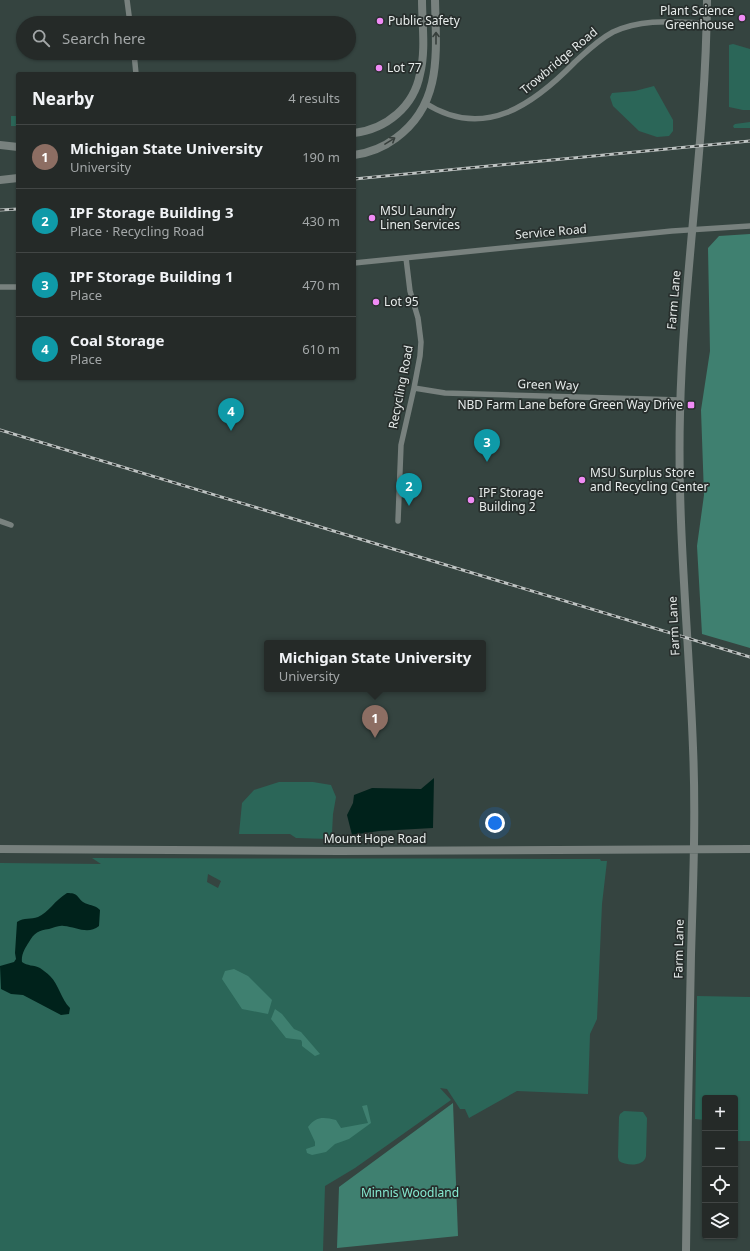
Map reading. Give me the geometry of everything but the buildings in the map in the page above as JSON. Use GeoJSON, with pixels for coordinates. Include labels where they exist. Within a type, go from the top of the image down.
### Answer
{"type":"FeatureCollection","features":[{"type":"Feature","properties":{"kind":"street"},"geometry":{"type":"LineString","coordinates":[[127,0],[129,16]]}},
{"type":"Feature","properties":{"kind":"street"},"geometry":{"type":"LineString","coordinates":[[356,132],[371,129],[389,120],[404,107],[412,96],[420,75],[422,57],[422,0]]}},
{"type":"Feature","properties":{"kind":"street"},"geometry":{"type":"LineString","coordinates":[[356,154],[372,150],[394,139],[412,124],[425,104],[434,75],[436,57],[435,0]]}},
{"type":"Feature","properties":{"kind":"street","name":"Farm Lane"},"geometry":{"type":"LineString","coordinates":[[686,1251],[693,850],[693,748],[682,554],[680,400],[685,316],[704,94],[707,0]]}},
{"type":"Feature","properties":{"kind":"street","name":"Trowbridge Road"},"geometry":{"type":"LineString","coordinates":[[425,104],[439,112],[459,118],[480,119],[500,115],[517,109],[534,99],[576,62],[588,49],[614,32],[629,26],[646,22],[706,23]]}},
{"type":"Feature","properties":{"kind":"street"},"geometry":{"type":"LineString","coordinates":[[422,57],[436,57]]}},
{"type":"Feature","properties":{"kind":"street"},"geometry":{"type":"LineString","coordinates":[[135,60],[136,72]]}},
{"type":"Feature","properties":{"kind":"street"},"geometry":{"type":"LineString","coordinates":[[412,96],[425,104]]}},
{"type":"Feature","properties":{"kind":"street"},"geometry":{"type":"LineString","coordinates":[[0,145],[16,147]]}},
{"type":"Feature","properties":{"kind":"street"},"geometry":{"type":"LineString","coordinates":[[0,180],[16,178]]}},
{"type":"Feature","properties":{"kind":"street","name":"Service Road"},"geometry":{"type":"LineString","coordinates":[[356,263],[693,229],[750,226]]}},
{"type":"Feature","properties":{"kind":"street","name":"Recycling Road"},"geometry":{"type":"LineString","coordinates":[[398,521],[400,445],[414,388],[421,342],[418,318],[410,291],[406,258]]}},
{"type":"Feature","properties":{"kind":"street"},"geometry":{"type":"LineString","coordinates":[[0,287],[16,287]]}},
{"type":"Feature","properties":{"kind":"street","name":"Green Way"},"geometry":{"type":"LineString","coordinates":[[414,388],[445,393],[680,400]]}},
{"type":"Feature","properties":{"kind":"street"},"geometry":{"type":"LineString","coordinates":[[0,521],[11,525]]}},
{"type":"Feature","properties":{"kind":"street","name":"Mount Hope Road"},"geometry":{"type":"LineString","coordinates":[[0,849],[339,851],[750,849]]}},
{"type":"Feature","properties":{"kind":"shaded area"},"geometry":{"type":"Polygon","coordinates":[[[0,0],[750,0],[750,1251],[0,1251],[0,0]]]}},
{"type":"Feature","properties":{"kind":"shaded area"},"geometry":{"type":"Polygon","coordinates":[[[733,44],[750,49],[750,110],[729,107],[729,45],[733,44]]]}},
{"type":"Feature","properties":{"kind":"shaded area"},"geometry":{"type":"Polygon","coordinates":[[[654,86],[673,120],[673,131],[669,136],[657,137],[639,131],[613,106],[610,97],[612,93],[635,91],[654,86]]]}},
{"type":"Feature","properties":{"kind":"shaded area"},"geometry":{"type":"Polygon","coordinates":[[[11,116],[16,116],[16,126],[11,126],[11,116]]]}},
{"type":"Feature","properties":{"kind":"shaded area"},"geometry":{"type":"Polygon","coordinates":[[[750,122],[750,128],[734,128],[733,126],[735,124],[750,122]]]}},
{"type":"Feature","properties":{"kind":"shaded area"},"geometry":{"type":"Polygon","coordinates":[[[434,778],[433,828],[379,831],[352,835],[347,815],[353,803],[354,795],[372,788],[421,789],[434,778]]]}},
{"type":"Feature","properties":{"kind":"shaded area"},"geometry":{"type":"Polygon","coordinates":[[[279,782],[313,782],[331,785],[336,797],[332,833],[329,839],[296,838],[290,834],[239,834],[242,803],[254,790],[279,782]]]}},
{"type":"Feature","properties":{"kind":"shaded area"},"geometry":{"type":"Polygon","coordinates":[[[92,858],[600,859],[601,861],[607,861],[602,904],[597,1019],[590,1034],[588,1094],[517,1091],[469,1118],[465,1109],[460,1109],[447,1089],[440,1088],[451,1100],[355,1168],[325,1186],[323,1251],[0,1251],[0,863],[101,864],[92,858]],[[208,874],[207,882],[218,888],[221,881],[208,874]]]}},
{"type":"Feature","properties":{"kind":"shaded area"},"geometry":{"type":"Polygon","coordinates":[[[67,893],[75,894],[83,902],[100,910],[99,926],[91,930],[60,926],[40,931],[31,939],[22,957],[22,962],[40,968],[53,980],[70,1008],[69,1014],[61,1015],[23,995],[11,994],[1,989],[0,966],[14,962],[16,959],[17,922],[42,915],[67,893]]]}},
{"type":"Feature","properties":{"kind":"shaded area"},"geometry":{"type":"Polygon","coordinates":[[[697,996],[750,997],[750,1141],[738,1141],[738,1095],[702,1095],[702,1120],[695,1119],[697,996]]]}},
{"type":"Feature","properties":{"kind":"shaded area"},"geometry":{"type":"Polygon","coordinates":[[[624,1111],[643,1112],[647,1118],[646,1156],[645,1160],[638,1164],[630,1165],[619,1161],[619,1117],[624,1111]]]}},
{"type":"Feature","properties":{"kind":"green space"},"geometry":{"type":"Polygon","coordinates":[[[750,234],[750,648],[702,634],[697,546],[704,495],[701,410],[710,351],[708,248],[719,236],[750,234]]]}},
{"type":"Feature","properties":{"kind":"green space"},"geometry":{"type":"Polygon","coordinates":[[[234,969],[248,976],[272,1000],[268,1014],[242,1009],[222,979],[225,971],[234,969]]]}},
{"type":"Feature","properties":{"kind":"green space"},"geometry":{"type":"Polygon","coordinates":[[[275,1009],[282,1014],[294,1029],[301,1032],[320,1054],[315,1056],[302,1046],[301,1040],[286,1038],[271,1019],[275,1009]]]}},
{"type":"Feature","properties":{"kind":"green space","name":"Minnis Woodland"},"geometry":{"type":"Polygon","coordinates":[[[453,1103],[458,1236],[337,1248],[339,1187],[453,1103]]]}},
{"type":"Feature","properties":{"kind":"green space"},"geometry":{"type":"Polygon","coordinates":[[[367,1105],[371,1123],[349,1139],[335,1144],[326,1152],[312,1155],[307,1153],[306,1149],[315,1146],[315,1142],[308,1127],[311,1123],[320,1118],[328,1118],[336,1120],[341,1128],[368,1123],[362,1106],[367,1105]]]}},
{"type":"Feature","properties":{"kind":"railway"},"geometry":{"type":"LineString","coordinates":[[356,179],[750,141]]}},
{"type":"Feature","properties":{"kind":"railway"},"geometry":{"type":"LineString","coordinates":[[0,210],[16,209]]}},
{"type":"Feature","properties":{"kind":"railway"},"geometry":{"type":"LineString","coordinates":[[0,430],[750,657]]}},
{"type":"Feature","properties":{"kind":"place","name":"Plant Science Greenhouse"},"geometry":{"type":"Point","coordinates":[742,18]}},
{"type":"Feature","properties":{"kind":"place","name":"Public Safety"},"geometry":{"type":"Point","coordinates":[380,21]}},
{"type":"Feature","properties":{"kind":"place","name":"Lot 77"},"geometry":{"type":"Point","coordinates":[379,68]}},
{"type":"Feature","properties":{"kind":"place","name":"MSU Laundry Linen Services"},"geometry":{"type":"Point","coordinates":[372,218]}},
{"type":"Feature","properties":{"kind":"place","name":"Lot 95"},"geometry":{"type":"Point","coordinates":[376,302]}},
{"type":"Feature","properties":{"kind":"place","name":"NBD Farm Lane before Green Way Drive"},"geometry":{"type":"Point","coordinates":[691,405]}},
{"type":"Feature","properties":{"kind":"place","name":"Coal Storage"},"geometry":{"type":"Point","coordinates":[231,431]}},
{"type":"Feature","properties":{"kind":"place","name":"IPF Storage Building 1"},"geometry":{"type":"Point","coordinates":[487,462]}},
{"type":"Feature","properties":{"kind":"place","name":"MSU Surplus Store and Recycling Center"},"geometry":{"type":"Point","coordinates":[582,480]}},
{"type":"Feature","properties":{"kind":"place","name":"IPF Storage Building 2"},"geometry":{"type":"Point","coordinates":[471,500]}},
{"type":"Feature","properties":{"kind":"place","name":"IPF Storage Building 3"},"geometry":{"type":"Point","coordinates":[409,506]}},
{"type":"Feature","properties":{"kind":"place","name":"Michigan State University"},"geometry":{"type":"Point","coordinates":[375,738]}}]}
